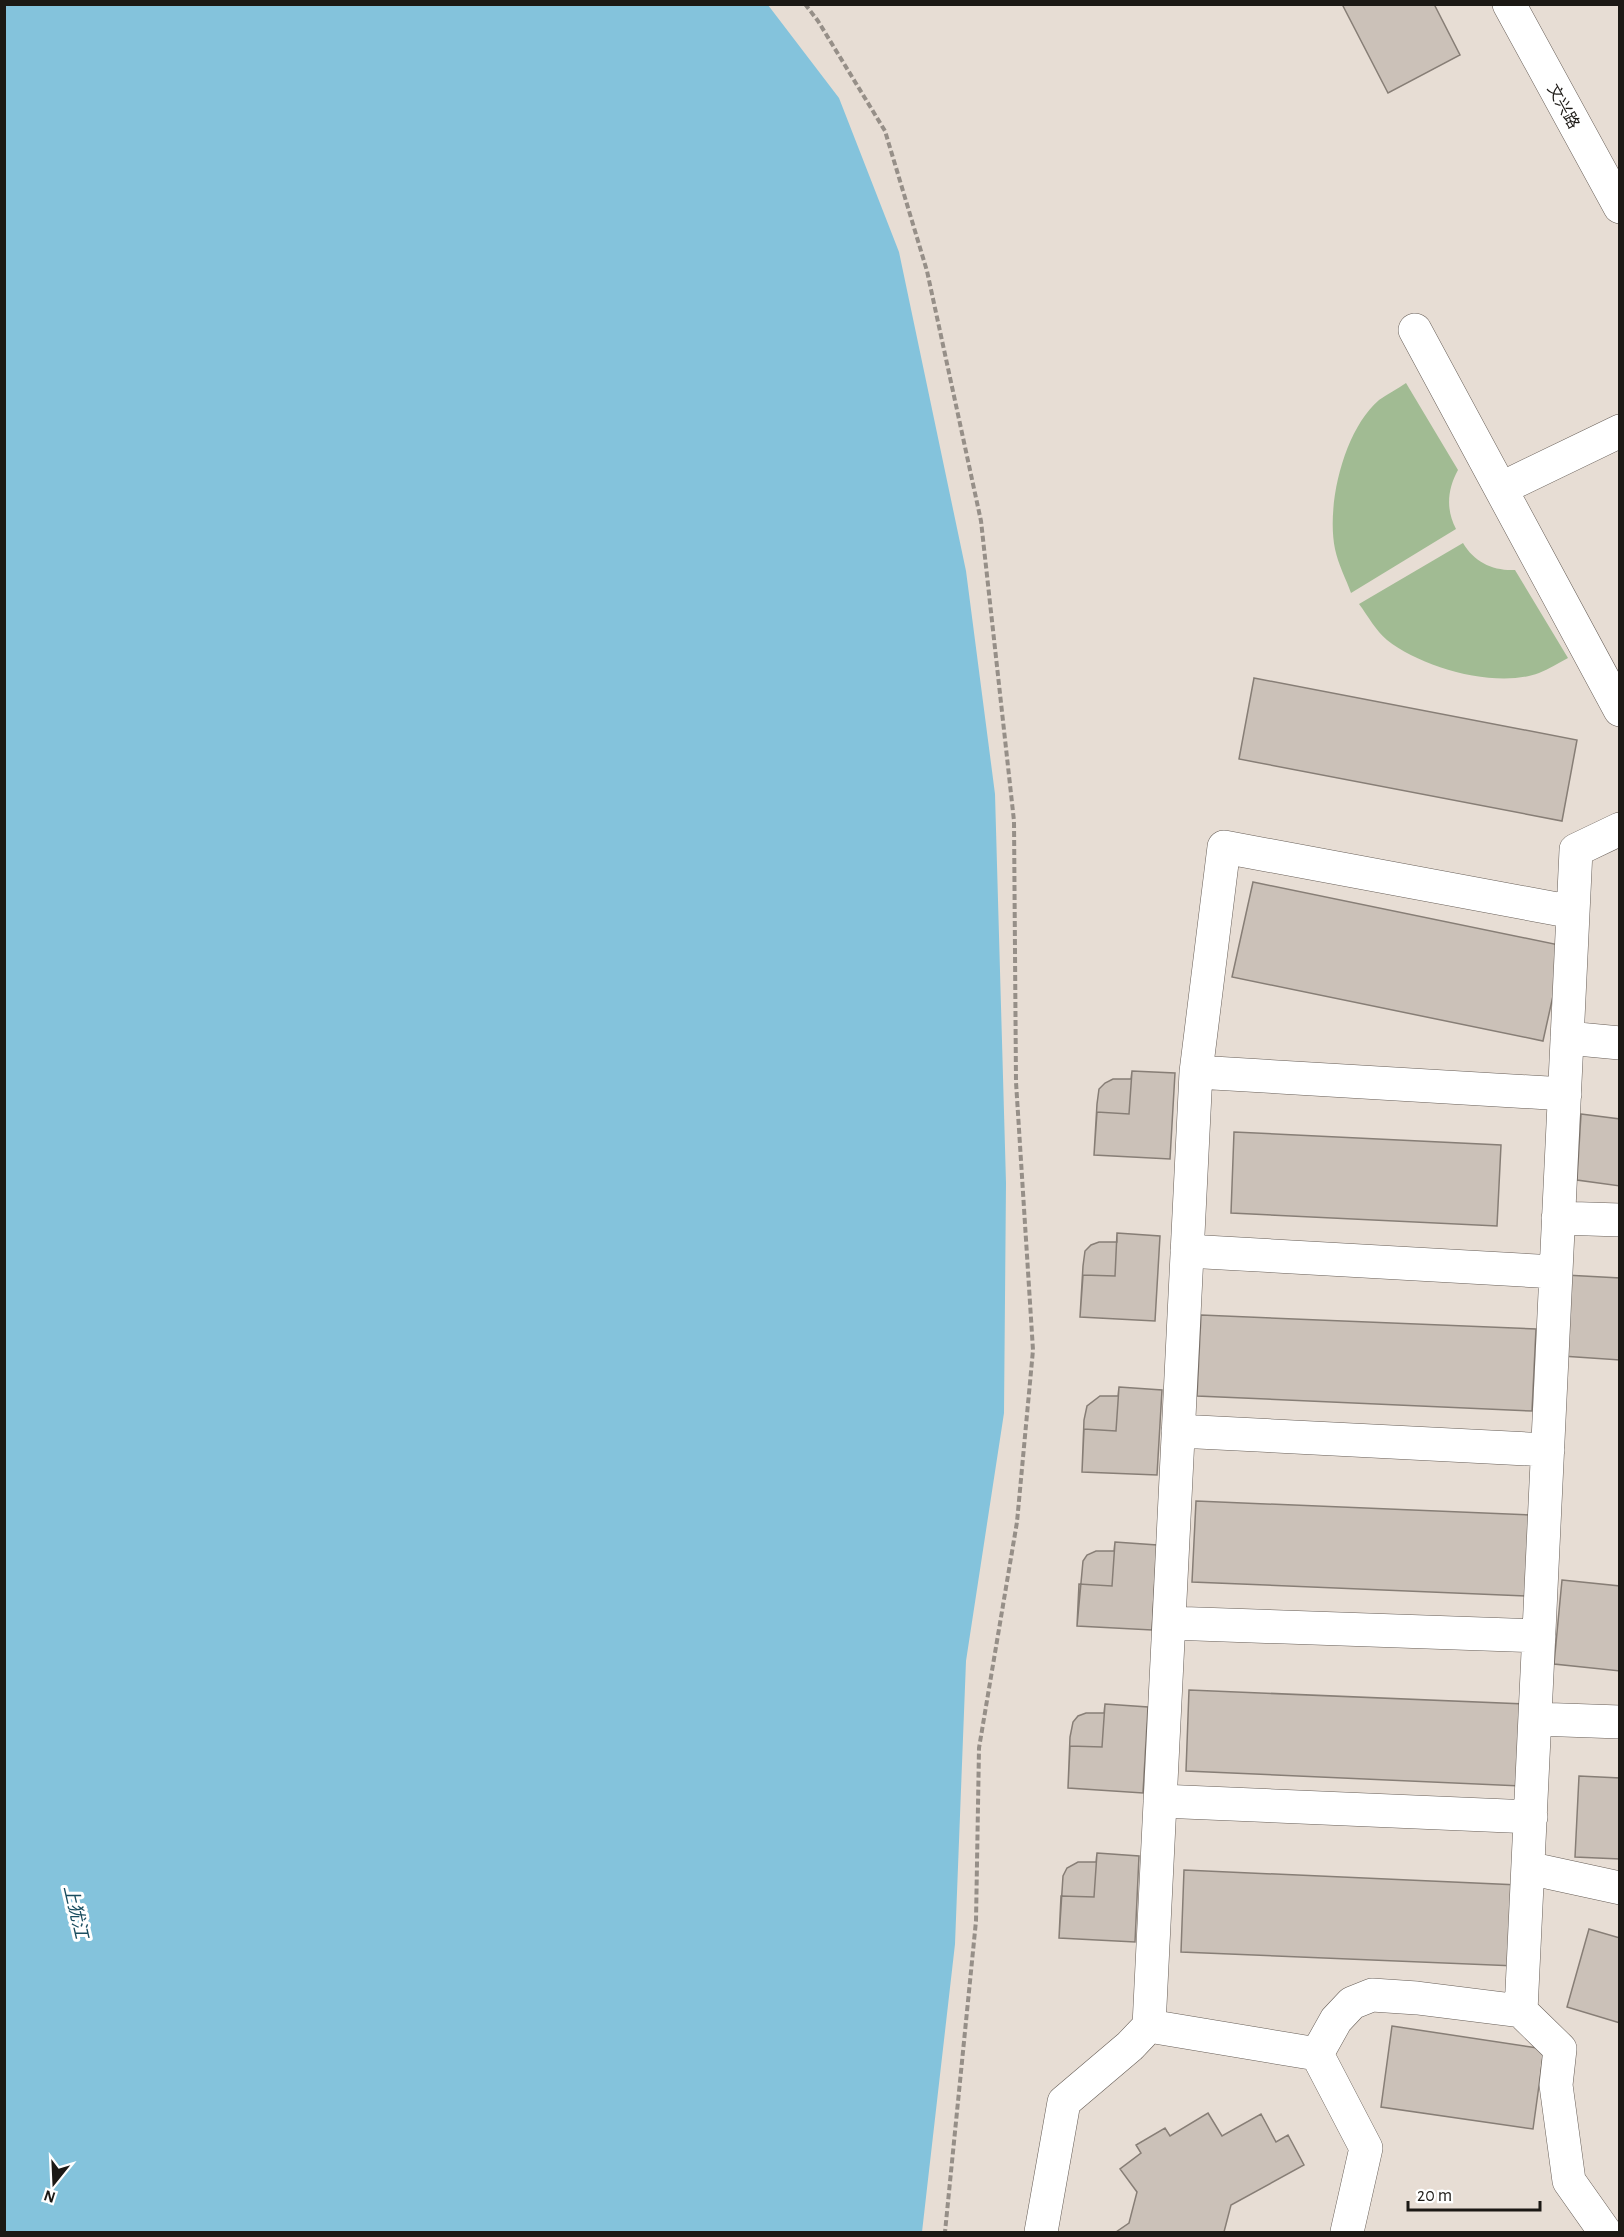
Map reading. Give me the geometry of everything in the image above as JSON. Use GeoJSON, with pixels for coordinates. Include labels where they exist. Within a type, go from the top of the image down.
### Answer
{"type":"FeatureCollection","features":[{"type":"Feature","properties":{"kind":"street","name":"文兴路"},"geometry":{"type":"LineString","coordinates":[[1509,4],[1620,207]]}},
{"type":"Feature","properties":{"kind":"street"},"geometry":{"type":"LineString","coordinates":[[1415,330],[1620,710]]}},
{"type":"Feature","properties":{"kind":"street"},"geometry":{"type":"LineString","coordinates":[[1502,488],[1620,431]]}},
{"type":"Feature","properties":{"kind":"street"},"geometry":{"type":"LineString","coordinates":[[1521,2011],[1576,850],[1620,830]]}},
{"type":"Feature","properties":{"kind":"street"},"geometry":{"type":"LineString","coordinates":[[1041,2232],[1064,2102],[1130,2046],[1149,2026],[1196,1072],[1224,847],[1573,912]]}},
{"type":"Feature","properties":{"kind":"street"},"geometry":{"type":"LineString","coordinates":[[1567,1038],[1620,1043]]}},
{"type":"Feature","properties":{"kind":"street"},"geometry":{"type":"LineString","coordinates":[[1196,1072],[1564,1094]]}},
{"type":"Feature","properties":{"kind":"street"},"geometry":{"type":"LineString","coordinates":[[1558,1218],[1620,1220]]}},
{"type":"Feature","properties":{"kind":"street"},"geometry":{"type":"LineString","coordinates":[[1187,1251],[1556,1272]]}},
{"type":"Feature","properties":{"kind":"street"},"geometry":{"type":"LineString","coordinates":[[1178,1431],[1548,1450]]}},
{"type":"Feature","properties":{"kind":"street"},"geometry":{"type":"LineString","coordinates":[[1169,1623],[1539,1636]]}},
{"type":"Feature","properties":{"kind":"street"},"geometry":{"type":"LineString","coordinates":[[1535,1719],[1620,1722]]}},
{"type":"Feature","properties":{"kind":"street"},"geometry":{"type":"LineString","coordinates":[[1160,1800],[1531,1817]]}},
{"type":"Feature","properties":{"kind":"street"},"geometry":{"type":"LineString","coordinates":[[1528,1868],[1620,1888]]}},
{"type":"Feature","properties":{"kind":"street"},"geometry":{"type":"LineString","coordinates":[[1317,2054],[1336,2020],[1352,2003],[1372,1995],[1418,1998],[1521,2011],[1560,2049],[1556,2085],[1569,2181],[1605,2232]]}},
{"type":"Feature","properties":{"kind":"street"},"geometry":{"type":"LineString","coordinates":[[1149,2026],[1317,2054]]}},
{"type":"Feature","properties":{"kind":"street"},"geometry":{"type":"LineString","coordinates":[[1317,2054],[1366,2148],[1347,2232]]}},
{"type":"Feature","properties":{"kind":"path"},"geometry":{"type":"LineString","coordinates":[[805,4],[818,21],[885,131],[927,271],[981,521],[1014,821],[1016,1082],[1033,1350],[1017,1522],[979,1748],[976,1921],[945,2232]]}},
{"type":"Feature","properties":{"kind":"green space"},"geometry":{"type":"Polygon","coordinates":[[[1406,383],[1458,470],[1449,500],[1456,529],[1351,593],[1336,555],[1333,531],[1333,511],[1340,469],[1356,430],[1367,413],[1379,400],[1406,383]]]}},
{"type":"Feature","properties":{"kind":"green space"},"geometry":{"type":"Polygon","coordinates":[[[1463,543],[1467,550],[1485,564],[1499,569],[1515,570],[1568,658],[1539,673],[1522,677],[1502,679],[1482,677],[1439,667],[1420,659],[1402,650],[1379,632],[1359,604],[1463,543]]]}},
{"type":"Feature","properties":{"kind":"water","name":"上犹江"},"geometry":{"type":"Polygon","coordinates":[[[5,4],[768,5],[839,98],[899,252],[966,571],[995,794],[1006,1183],[1004,1413],[966,1661],[955,1944],[922,2232],[5,2232],[5,4]]]}},
{"type":"Feature","properties":{"kind":"building"},"geometry":{"type":"Polygon","coordinates":[[[1342,4],[1434,4],[1460,55],[1388,93],[1342,4]]]}},
{"type":"Feature","properties":{"kind":"building"},"geometry":{"type":"Polygon","coordinates":[[[1254,678],[1577,740],[1562,821],[1239,759],[1254,678]]]}},
{"type":"Feature","properties":{"kind":"building"},"geometry":{"type":"Polygon","coordinates":[[[1253,882],[1564,946],[1543,1041],[1232,977],[1253,882]]]}},
{"type":"Feature","properties":{"kind":"building"},"geometry":{"type":"Polygon","coordinates":[[[1132,1071],[1175,1073],[1170,1159],[1094,1155],[1097,1112],[1129,1114],[1132,1071]]]}},
{"type":"Feature","properties":{"kind":"building"},"geometry":{"type":"Polygon","coordinates":[[[1132,1071],[1175,1073],[1170,1159],[1094,1155],[1099,1089],[1113,1079],[1131,1079],[1132,1071]]]}},
{"type":"Feature","properties":{"kind":"building"},"geometry":{"type":"Polygon","coordinates":[[[1581,1114],[1620,1119],[1620,1186],[1577,1180],[1581,1114]]]}},
{"type":"Feature","properties":{"kind":"building"},"geometry":{"type":"Polygon","coordinates":[[[1234,1132],[1501,1145],[1497,1226],[1231,1213],[1234,1132]]]}},
{"type":"Feature","properties":{"kind":"building"},"geometry":{"type":"Polygon","coordinates":[[[1117,1233],[1160,1236],[1155,1321],[1080,1317],[1083,1275],[1115,1276],[1117,1233]]]}},
{"type":"Feature","properties":{"kind":"building"},"geometry":{"type":"Polygon","coordinates":[[[1117,1233],[1160,1236],[1155,1321],[1080,1317],[1085,1251],[1091,1245],[1099,1242],[1117,1242],[1117,1233]]]}},
{"type":"Feature","properties":{"kind":"building"},"geometry":{"type":"Polygon","coordinates":[[[1565,1275],[1620,1278],[1620,1360],[1562,1356],[1565,1275]]]}},
{"type":"Feature","properties":{"kind":"building"},"geometry":{"type":"Polygon","coordinates":[[[1201,1315],[1536,1329],[1532,1411],[1197,1396],[1201,1315]]]}},
{"type":"Feature","properties":{"kind":"building"},"geometry":{"type":"Polygon","coordinates":[[[1119,1387],[1162,1390],[1157,1475],[1082,1472],[1084,1429],[1116,1431],[1119,1387]]]}},
{"type":"Feature","properties":{"kind":"building"},"geometry":{"type":"Polygon","coordinates":[[[1119,1387],[1162,1390],[1157,1475],[1082,1472],[1084,1420],[1087,1406],[1100,1396],[1118,1396],[1119,1387]]]}},
{"type":"Feature","properties":{"kind":"building"},"geometry":{"type":"Polygon","coordinates":[[[1196,1501],[1531,1515],[1528,1596],[1192,1582],[1196,1501]]]}},
{"type":"Feature","properties":{"kind":"building"},"geometry":{"type":"Polygon","coordinates":[[[1115,1542],[1157,1545],[1152,1630],[1077,1626],[1079,1584],[1112,1586],[1115,1542]]]}},
{"type":"Feature","properties":{"kind":"building"},"geometry":{"type":"Polygon","coordinates":[[[1115,1542],[1157,1545],[1152,1630],[1077,1626],[1083,1561],[1087,1555],[1096,1551],[1114,1551],[1115,1542]]]}},
{"type":"Feature","properties":{"kind":"building"},"geometry":{"type":"Polygon","coordinates":[[[1562,1580],[1620,1586],[1620,1671],[1554,1664],[1562,1580]]]}},
{"type":"Feature","properties":{"kind":"building"},"geometry":{"type":"Polygon","coordinates":[[[1189,1690],[1525,1704],[1521,1786],[1186,1771],[1189,1690]]]}},
{"type":"Feature","properties":{"kind":"building"},"geometry":{"type":"Polygon","coordinates":[[[1105,1704],[1148,1707],[1143,1793],[1068,1788],[1070,1737],[1073,1722],[1078,1716],[1086,1713],[1104,1713],[1105,1704]]]}},
{"type":"Feature","properties":{"kind":"building"},"geometry":{"type":"Polygon","coordinates":[[[1105,1704],[1148,1707],[1143,1793],[1068,1788],[1070,1746],[1102,1747],[1105,1704]]]}},
{"type":"Feature","properties":{"kind":"building"},"geometry":{"type":"Polygon","coordinates":[[[1579,1776],[1620,1778],[1620,1859],[1575,1857],[1579,1776]]]}},
{"type":"Feature","properties":{"kind":"building"},"geometry":{"type":"Polygon","coordinates":[[[1097,1853],[1139,1856],[1135,1942],[1059,1938],[1061,1896],[1094,1897],[1097,1853]]]}},
{"type":"Feature","properties":{"kind":"building"},"geometry":{"type":"Polygon","coordinates":[[[1097,1853],[1139,1856],[1135,1942],[1059,1938],[1063,1876],[1067,1868],[1078,1862],[1096,1862],[1097,1853]]]}},
{"type":"Feature","properties":{"kind":"building"},"geometry":{"type":"Polygon","coordinates":[[[1184,1870],[1519,1885],[1516,1966],[1181,1952],[1184,1870]]]}},
{"type":"Feature","properties":{"kind":"building"},"geometry":{"type":"Polygon","coordinates":[[[1589,1929],[1620,1938],[1620,2023],[1567,2007],[1589,1929]]]}},
{"type":"Feature","properties":{"kind":"building"},"geometry":{"type":"Polygon","coordinates":[[[1392,2026],[1544,2049],[1533,2129],[1381,2107],[1392,2026]]]}},
{"type":"Feature","properties":{"kind":"building"},"geometry":{"type":"Polygon","coordinates":[[[1208,2113],[1222,2136],[1261,2114],[1276,2142],[1288,2135],[1304,2165],[1231,2205],[1224,2232],[1116,2232],[1129,2223],[1137,2192],[1120,2169],[1141,2153],[1136,2145],[1165,2128],[1170,2136],[1208,2113]]]}}]}
